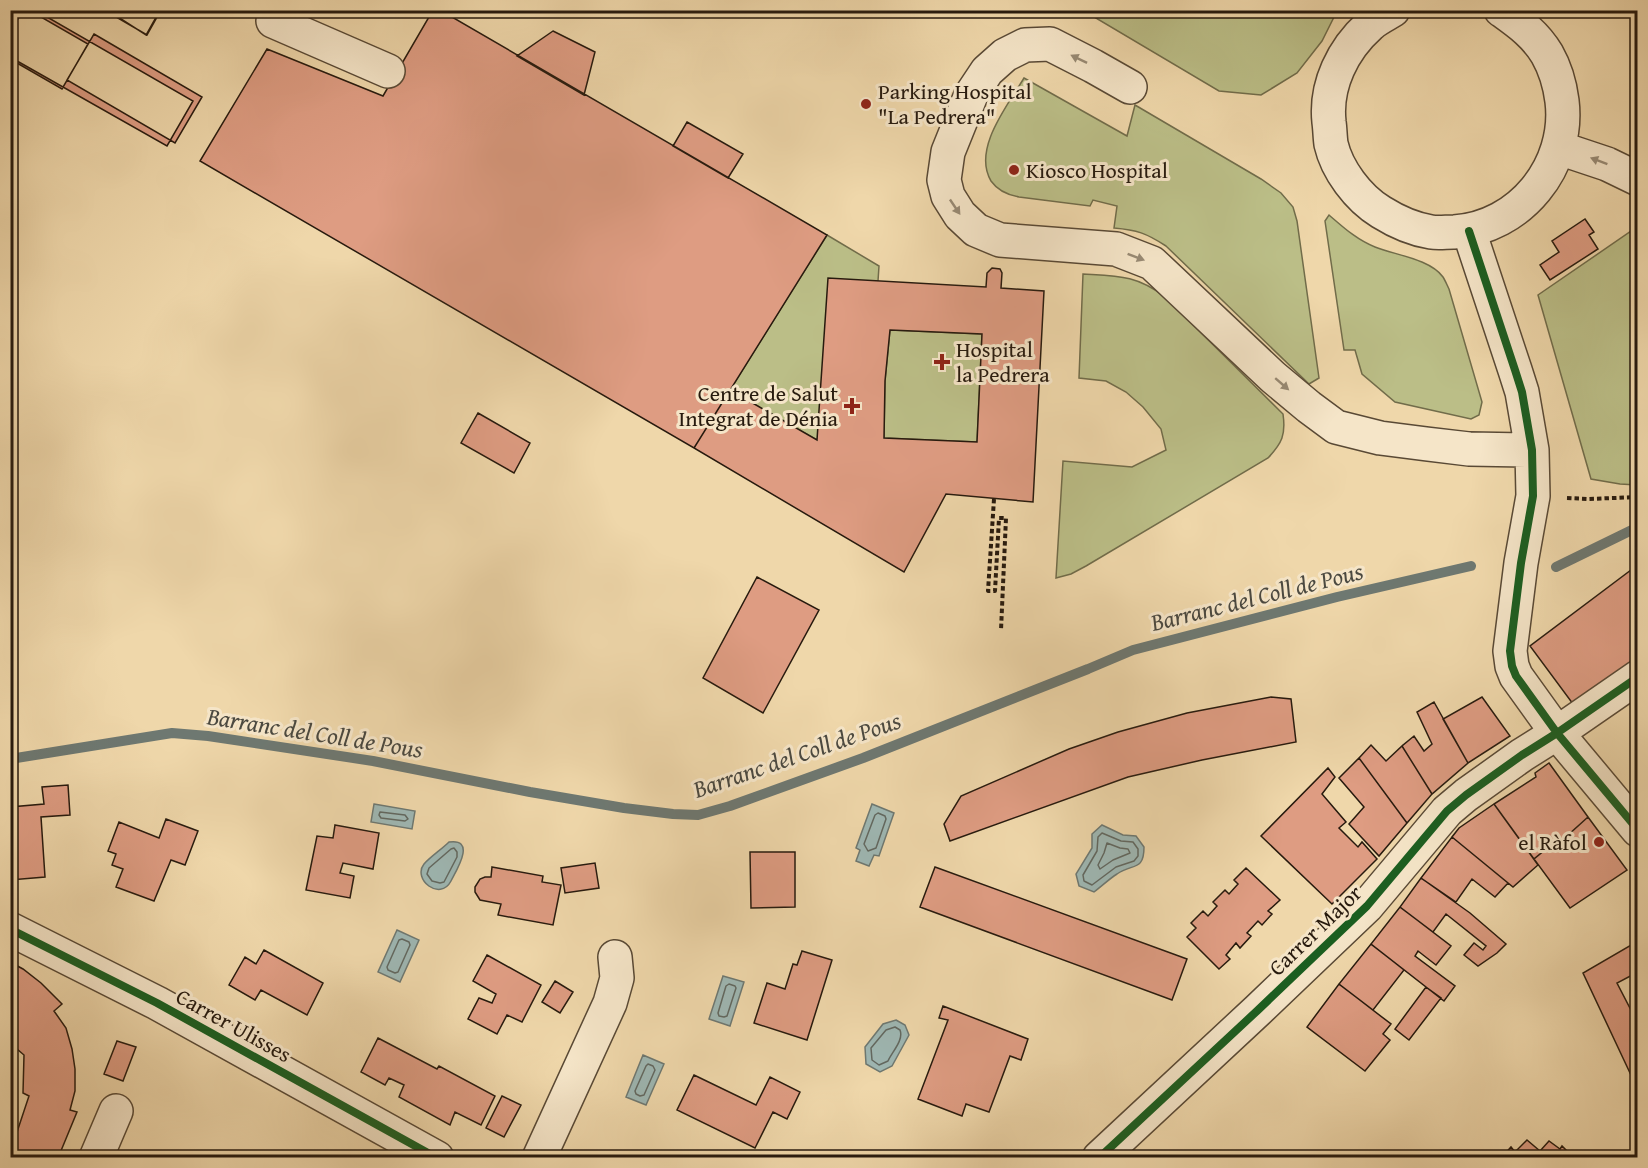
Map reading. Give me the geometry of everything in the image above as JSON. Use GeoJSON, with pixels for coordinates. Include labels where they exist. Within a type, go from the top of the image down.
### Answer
{"type":"FeatureCollection","features":[{"type":"Feature","properties":{"kind":"street"},"geometry":{"type":"LineString","coordinates":[[1393,10],[1371,24],[1348,48],[1334,77],[1328,110],[1331,145],[1346,178],[1369,205],[1399,224],[1433,233],[1469,231],[1499,220],[1525,202],[1546,177],[1558,148],[1564,116],[1560,84],[1547,54],[1524,17]]}},
{"type":"Feature","properties":{"kind":"street"},"geometry":{"type":"LineString","coordinates":[[273,21],[388,71]]}},
{"type":"Feature","properties":{"kind":"street"},"geometry":{"type":"LineString","coordinates":[[1130,87],[1050,45],[1025,45],[1005,55],[987,71],[971,95],[948,152],[944,180],[948,196],[960,214],[976,231],[1000,240],[1116,249],[1152,263],[1273,377],[1336,427],[1380,438],[1469,449],[1532,450]]}},
{"type":"Feature","properties":{"kind":"street"},"geometry":{"type":"LineString","coordinates":[[1558,148],[1607,164],[1638,179]]}},
{"type":"Feature","properties":{"kind":"street"},"geometry":{"type":"LineString","coordinates":[[1469,231],[1515,370],[1532,450],[1533,496],[1521,563],[1510,651],[1512,666],[1516,676],[1557,733],[1638,830]]}},
{"type":"Feature","properties":{"kind":"street","name":"Carrer Major"},"geometry":{"type":"LineString","coordinates":[[1099,1158],[1367,906],[1447,811],[1522,755],[1638,677]]}},
{"type":"Feature","properties":{"kind":"street","name":"Carrer Ulisses"},"geometry":{"type":"LineString","coordinates":[[10,929],[157,1003],[437,1158]]}},
{"type":"Feature","properties":{"kind":"street"},"geometry":{"type":"LineString","coordinates":[[539,1158],[610,1003],[617,978],[615,957]]}},
{"type":"Feature","properties":{"kind":"street"},"geometry":{"type":"LineString","coordinates":[[96,1158],[116,1111]]}},
{"type":"Feature","properties":{"kind":"path"},"geometry":{"type":"LineString","coordinates":[[1533,496],[1589,499],[1638,497]]}},
{"type":"Feature","properties":{"kind":"path"},"geometry":{"type":"LineString","coordinates":[[994,498],[988,591],[996,591],[999,518],[1006,518],[1001,630]]}},
{"type":"Feature","properties":{"kind":"green space"},"geometry":{"type":"Polygon","coordinates":[[[1084,11],[1337,11],[1322,41],[1297,73],[1261,95],[1219,91],[1084,11]]]}},
{"type":"Feature","properties":{"kind":"green space"},"geometry":{"type":"Polygon","coordinates":[[[1024,78],[1127,136],[1135,105],[1281,193],[1293,207],[1297,221],[1319,378],[1309,384],[1166,246],[1141,233],[1114,228],[1117,206],[1093,200],[1090,206],[1019,197],[1004,192],[991,181],[986,168],[989,141],[994,128],[1024,78]]]}},
{"type":"Feature","properties":{"kind":"green space"},"geometry":{"type":"Polygon","coordinates":[[[1329,215],[1362,241],[1430,266],[1443,277],[1449,289],[1482,402],[1479,415],[1471,419],[1395,402],[1362,374],[1355,350],[1344,350],[1325,221],[1329,215]]]}},
{"type":"Feature","properties":{"kind":"green space"},"geometry":{"type":"Polygon","coordinates":[[[1637,227],[1638,485],[1591,479],[1538,295],[1637,227]]]}},
{"type":"Feature","properties":{"kind":"green space"},"geometry":{"type":"Polygon","coordinates":[[[827,235],[879,266],[878,281],[817,440],[730,390],[827,235]]]}},
{"type":"Feature","properties":{"kind":"green space"},"geometry":{"type":"Polygon","coordinates":[[[1083,274],[1126,278],[1145,284],[1165,297],[1283,414],[1284,428],[1280,443],[1268,458],[1086,566],[1071,574],[1056,578],[1063,461],[1132,467],[1166,450],[1161,429],[1143,407],[1126,392],[1106,381],[1079,378],[1083,274]]]}},
{"type":"Feature","properties":{"kind":"green space"},"geometry":{"type":"Polygon","coordinates":[[[890,330],[982,334],[977,442],[884,438],[885,381],[890,330]]]}},
{"type":"Feature","properties":{"kind":"water"},"geometry":{"type":"Polygon","coordinates":[[[374,804],[415,811],[412,829],[371,822],[374,804]]]}},
{"type":"Feature","properties":{"kind":"water"},"geometry":{"type":"Polygon","coordinates":[[[872,804],[894,813],[879,856],[874,855],[869,866],[856,861],[860,850],[856,848],[872,804]]]}},
{"type":"Feature","properties":{"kind":"water"},"geometry":{"type":"Polygon","coordinates":[[[1102,825],[1123,835],[1136,836],[1144,847],[1139,864],[1117,874],[1094,892],[1079,886],[1076,874],[1092,848],[1092,834],[1102,825]]]}},
{"type":"Feature","properties":{"kind":"water"},"geometry":{"type":"Polygon","coordinates":[[[449,842],[462,845],[460,863],[446,887],[434,889],[424,882],[421,870],[427,861],[449,842]]]}},
{"type":"Feature","properties":{"kind":"water"},"geometry":{"type":"Polygon","coordinates":[[[397,930],[419,940],[400,982],[378,972],[397,930]]]}},
{"type":"Feature","properties":{"kind":"water"},"geometry":{"type":"Polygon","coordinates":[[[723,976],[744,982],[730,1026],[709,1019],[723,976]]]}},
{"type":"Feature","properties":{"kind":"water"},"geometry":{"type":"Polygon","coordinates":[[[896,1020],[905,1025],[909,1035],[892,1066],[880,1072],[866,1064],[865,1047],[883,1024],[896,1020]]]}},
{"type":"Feature","properties":{"kind":"water"},"geometry":{"type":"Polygon","coordinates":[[[643,1055],[664,1064],[646,1105],[626,1097],[643,1055]]]}},
{"type":"Feature","properties":{"kind":"building"},"geometry":{"type":"Polygon","coordinates":[[[16,10],[35,10],[193,101],[167,146],[10,57],[10,21],[16,10]]]}},
{"type":"Feature","properties":{"kind":"building"},"geometry":{"type":"Polygon","coordinates":[[[23,10],[29,10],[88,44],[62,89],[10,59],[10,33],[23,10]]]}},
{"type":"Feature","properties":{"kind":"building"},"geometry":{"type":"Polygon","coordinates":[[[104,10],[161,10],[147,35],[104,10]]]}},
{"type":"Feature","properties":{"kind":"building"},"geometry":{"type":"Polygon","coordinates":[[[107,10],[160,10],[146,35],[107,10]]]}},
{"type":"Feature","properties":{"kind":"building"},"geometry":{"type":"Polygon","coordinates":[[[433,10],[440,10],[827,235],[694,448],[200,161],[267,49],[383,96],[433,10]]]}},
{"type":"Feature","properties":{"kind":"building"},"geometry":{"type":"Polygon","coordinates":[[[553,31],[595,52],[584,95],[517,56],[553,31]]]}},
{"type":"Feature","properties":{"kind":"building"},"geometry":{"type":"Polygon","coordinates":[[[94,34],[202,97],[175,143],[67,80],[94,34]]]}},
{"type":"Feature","properties":{"kind":"building"},"geometry":{"type":"Polygon","coordinates":[[[687,122],[743,154],[728,178],[673,146],[687,122]]]}},
{"type":"Feature","properties":{"kind":"building"},"geometry":{"type":"Polygon","coordinates":[[[1585,219],[1594,232],[1589,235],[1598,249],[1550,280],[1540,265],[1559,252],[1552,241],[1585,219]]]}},
{"type":"Feature","properties":{"kind":"building","name":"Centre de Salut Integrat de Dénia"},"geometry":{"type":"Polygon","coordinates":[[[992,268],[1000,269],[1001,288],[1044,291],[1033,502],[946,494],[904,572],[694,448],[730,390],[817,440],[828,278],[986,287],[987,273],[992,268]],[[890,330],[885,381],[884,438],[977,442],[982,334],[890,330]]]}},
{"type":"Feature","properties":{"kind":"building"},"geometry":{"type":"Polygon","coordinates":[[[478,413],[530,443],[514,473],[461,443],[478,413]]]}},
{"type":"Feature","properties":{"kind":"building"},"geometry":{"type":"Polygon","coordinates":[[[1638,565],[1638,579],[1631,570],[1638,565]]]}},
{"type":"Feature","properties":{"kind":"building"},"geometry":{"type":"Polygon","coordinates":[[[1631,570],[1638,579],[1638,657],[1573,704],[1530,646],[1631,570]]]}},
{"type":"Feature","properties":{"kind":"building"},"geometry":{"type":"Polygon","coordinates":[[[757,577],[819,610],[763,713],[703,678],[757,577]]]}},
{"type":"Feature","properties":{"kind":"building"},"geometry":{"type":"Polygon","coordinates":[[[1271,697],[1291,699],[1296,742],[1128,777],[950,841],[944,824],[961,796],[1069,749],[1118,732],[1187,713],[1271,697]]]}},
{"type":"Feature","properties":{"kind":"building"},"geometry":{"type":"Polygon","coordinates":[[[1482,697],[1510,736],[1468,763],[1443,719],[1482,697]]]}},
{"type":"Feature","properties":{"kind":"building"},"geometry":{"type":"Polygon","coordinates":[[[1434,702],[1468,763],[1432,794],[1402,746],[1414,736],[1424,751],[1432,744],[1417,712],[1434,702]]]}},
{"type":"Feature","properties":{"kind":"building"},"geometry":{"type":"Polygon","coordinates":[[[1371,745],[1386,761],[1402,746],[1432,794],[1407,823],[1359,758],[1371,745]]]}},
{"type":"Feature","properties":{"kind":"building"},"geometry":{"type":"Polygon","coordinates":[[[1359,758],[1407,823],[1379,856],[1349,824],[1364,807],[1339,778],[1359,758]]]}},
{"type":"Feature","properties":{"kind":"building"},"geometry":{"type":"Polygon","coordinates":[[[1549,763],[1588,817],[1558,844],[1556,841],[1534,859],[1494,804],[1536,777],[1535,773],[1549,763]]]}},
{"type":"Feature","properties":{"kind":"building"},"geometry":{"type":"Polygon","coordinates":[[[1328,768],[1335,777],[1322,794],[1346,822],[1339,828],[1358,847],[1362,842],[1377,859],[1332,904],[1261,836],[1328,768]]]}},
{"type":"Feature","properties":{"kind":"building"},"geometry":{"type":"Polygon","coordinates":[[[68,785],[70,815],[41,817],[45,877],[10,880],[10,807],[44,804],[42,787],[68,785]]]}},
{"type":"Feature","properties":{"kind":"building"},"geometry":{"type":"Polygon","coordinates":[[[1494,804],[1538,865],[1513,887],[1452,837],[1459,828],[1494,804]]]}},
{"type":"Feature","properties":{"kind":"building"},"geometry":{"type":"Polygon","coordinates":[[[1588,817],[1627,870],[1570,908],[1534,859],[1556,841],[1558,844],[1588,817]]]}},
{"type":"Feature","properties":{"kind":"building"},"geometry":{"type":"Polygon","coordinates":[[[166,819],[198,831],[185,865],[171,860],[154,901],[116,887],[123,869],[112,865],[116,854],[108,851],[119,822],[159,838],[166,819]]]}},
{"type":"Feature","properties":{"kind":"building"},"geometry":{"type":"Polygon","coordinates":[[[335,825],[379,833],[373,869],[343,863],[340,873],[354,876],[350,898],[306,890],[317,836],[333,838],[335,825]]]}},
{"type":"Feature","properties":{"kind":"building"},"geometry":{"type":"Polygon","coordinates":[[[1452,837],[1508,883],[1495,897],[1472,879],[1456,902],[1421,878],[1452,837]]]}},
{"type":"Feature","properties":{"kind":"building"},"geometry":{"type":"Polygon","coordinates":[[[750,852],[795,852],[795,907],[751,908],[750,852]]]}},
{"type":"Feature","properties":{"kind":"building"},"geometry":{"type":"Polygon","coordinates":[[[595,863],[599,888],[565,893],[561,868],[595,863]]]}},
{"type":"Feature","properties":{"kind":"building"},"geometry":{"type":"Polygon","coordinates":[[[492,867],[543,876],[542,882],[561,885],[553,925],[498,915],[501,904],[480,900],[475,887],[480,879],[491,877],[492,867]]]}},
{"type":"Feature","properties":{"kind":"building"},"geometry":{"type":"Polygon","coordinates":[[[935,867],[1187,959],[1172,1000],[920,907],[935,867]]]}},
{"type":"Feature","properties":{"kind":"building"},"geometry":{"type":"Polygon","coordinates":[[[1246,868],[1280,900],[1268,911],[1272,914],[1262,925],[1258,921],[1247,933],[1251,936],[1240,948],[1236,943],[1226,955],[1230,959],[1219,969],[1187,937],[1196,928],[1191,923],[1203,911],[1208,916],[1217,906],[1213,902],[1225,890],[1229,894],[1238,884],[1234,880],[1246,868]]]}},
{"type":"Feature","properties":{"kind":"building"},"geometry":{"type":"Polygon","coordinates":[[[1421,878],[1470,913],[1506,944],[1478,966],[1464,955],[1474,943],[1483,950],[1486,946],[1446,914],[1433,932],[1400,907],[1421,878]]]}},
{"type":"Feature","properties":{"kind":"building"},"geometry":{"type":"Polygon","coordinates":[[[1400,907],[1451,946],[1436,965],[1418,951],[1415,956],[1455,986],[1444,1001],[1371,944],[1400,907]]]}},
{"type":"Feature","properties":{"kind":"building"},"geometry":{"type":"Polygon","coordinates":[[[1638,941],[1638,972],[1617,983],[1633,1014],[1638,1011],[1638,1090],[1583,973],[1638,941]]]}},
{"type":"Feature","properties":{"kind":"building"},"geometry":{"type":"Polygon","coordinates":[[[1371,944],[1404,970],[1373,1010],[1339,984],[1371,944]]]}},
{"type":"Feature","properties":{"kind":"building"},"geometry":{"type":"Polygon","coordinates":[[[264,950],[323,983],[307,1015],[261,990],[255,1000],[229,985],[245,957],[256,964],[264,950]]]}},
{"type":"Feature","properties":{"kind":"building"},"geometry":{"type":"Polygon","coordinates":[[[802,951],[832,960],[807,1040],[754,1023],[767,983],[785,989],[793,964],[797,965],[802,951]]]}},
{"type":"Feature","properties":{"kind":"building"},"geometry":{"type":"Polygon","coordinates":[[[487,955],[541,985],[522,1022],[507,1015],[497,1034],[468,1019],[479,998],[492,1003],[496,994],[473,981],[487,955]]]}},
{"type":"Feature","properties":{"kind":"building"},"geometry":{"type":"Polygon","coordinates":[[[10,962],[41,983],[62,1004],[54,1011],[66,1028],[72,1049],[75,1091],[70,1110],[77,1112],[58,1158],[10,1158],[10,1142],[13,1144],[29,1096],[23,1093],[24,1055],[12,1040],[10,962]]]}},
{"type":"Feature","properties":{"kind":"building"},"geometry":{"type":"Polygon","coordinates":[[[555,981],[573,992],[560,1013],[542,1002],[555,981]]]}},
{"type":"Feature","properties":{"kind":"building"},"geometry":{"type":"Polygon","coordinates":[[[1339,984],[1391,1024],[1383,1034],[1390,1040],[1365,1071],[1307,1027],[1339,984]]]}},
{"type":"Feature","properties":{"kind":"building"},"geometry":{"type":"Polygon","coordinates":[[[1426,987],[1441,998],[1409,1040],[1395,1029],[1426,987]]]}},
{"type":"Feature","properties":{"kind":"building"},"geometry":{"type":"Polygon","coordinates":[[[943,1006],[1028,1039],[1021,1060],[1010,1056],[989,1112],[966,1104],[962,1116],[918,1099],[948,1020],[939,1018],[943,1006]]]}},
{"type":"Feature","properties":{"kind":"building"},"geometry":{"type":"Polygon","coordinates":[[[378,1038],[437,1069],[439,1066],[495,1096],[481,1125],[455,1112],[450,1125],[399,1097],[404,1085],[389,1078],[385,1085],[361,1072],[378,1038]]]}},
{"type":"Feature","properties":{"kind":"building"},"geometry":{"type":"Polygon","coordinates":[[[117,1041],[136,1047],[123,1081],[104,1074],[117,1041]]]}},
{"type":"Feature","properties":{"kind":"building"},"geometry":{"type":"Polygon","coordinates":[[[694,1075],[756,1105],[770,1077],[800,1092],[787,1119],[773,1112],[755,1148],[677,1110],[694,1075]]]}},
{"type":"Feature","properties":{"kind":"building"},"geometry":{"type":"Polygon","coordinates":[[[502,1096],[521,1105],[504,1137],[486,1128],[502,1096]]]}},
{"type":"Feature","properties":{"kind":"building"},"geometry":{"type":"Polygon","coordinates":[[[1527,1140],[1540,1151],[1549,1141],[1560,1149],[1562,1146],[1574,1158],[1501,1158],[1511,1147],[1515,1152],[1527,1140]]]}},
{"type":"Feature","properties":{"kind":"waterway","name":"Barranc del Coll de Pous"},"geometry":{"type":"LineString","coordinates":[[1556,567],[1638,527]]}},
{"type":"Feature","properties":{"kind":"waterway","name":"Barranc del Coll de Pous"},"geometry":{"type":"LineString","coordinates":[[10,759],[172,733],[208,736],[373,761],[624,808],[698,815],[730,806],[863,758],[1133,650],[1337,597],[1471,566]]}},
{"type":"Feature","properties":{"kind":"cycle path"},"geometry":{"type":"LineString","coordinates":[[1469,231],[1522,392],[1532,450],[1533,496],[1521,563],[1510,651],[1512,666],[1516,676],[1557,733],[1638,830]]}},
{"type":"Feature","properties":{"kind":"cycle path"},"geometry":{"type":"LineString","coordinates":[[1099,1158],[1367,906],[1447,811],[1522,755],[1638,677]]}},
{"type":"Feature","properties":{"kind":"cycle path"},"geometry":{"type":"LineString","coordinates":[[10,929],[157,1003],[437,1158]]}},
{"type":"Feature","properties":{"kind":"place","name":"Parking Hospital \"La Pedrera\""},"geometry":{"type":"Point","coordinates":[866,104]}},
{"type":"Feature","properties":{"kind":"place","name":"Kiosco Hospital"},"geometry":{"type":"Point","coordinates":[1014,170]}},
{"type":"Feature","properties":{"kind":"place","name":"Hospital la Pedrera"},"geometry":{"type":"Point","coordinates":[942,362]}},
{"type":"Feature","properties":{"kind":"place","name":"Centre de Salut Integrat de Dénia"},"geometry":{"type":"Point","coordinates":[852,406]}},
{"type":"Feature","properties":{"kind":"place","name":"el Ràfol"},"geometry":{"type":"Point","coordinates":[1599,842]}}]}
